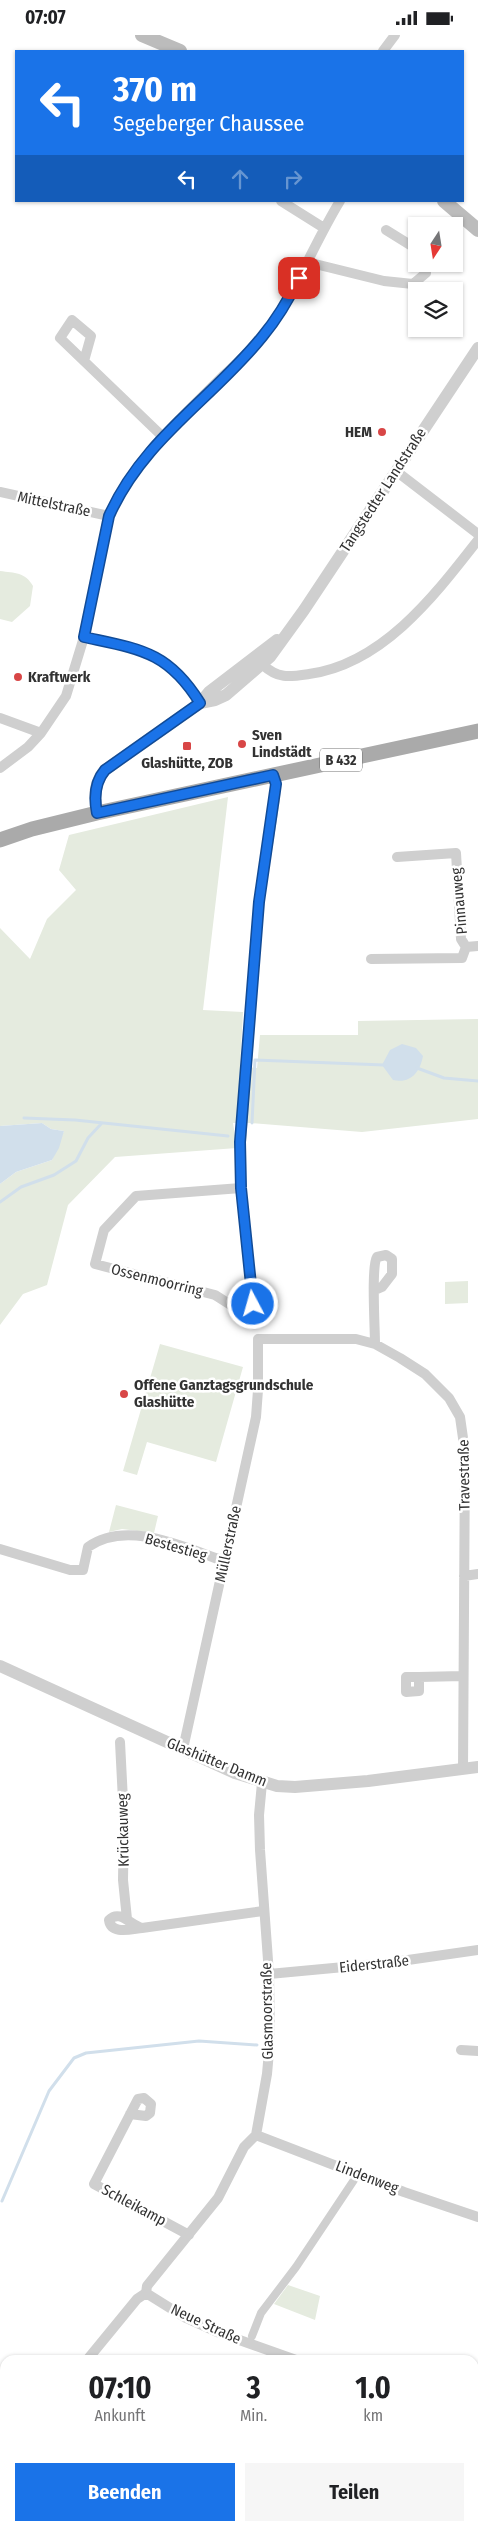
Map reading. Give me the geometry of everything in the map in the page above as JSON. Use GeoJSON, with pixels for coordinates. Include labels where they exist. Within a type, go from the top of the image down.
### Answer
{"type":"FeatureCollection","features":[{"type":"Feature","properties":{"kind":"main road"},"geometry":{"type":"LineString","coordinates":[[142,35],[178,50]]}},
{"type":"Feature","properties":{"kind":"main road"},"geometry":{"type":"LineString","coordinates":[[445,202],[478,230]]}},
{"type":"Feature","properties":{"kind":"main road","name":"B 432"},"geometry":{"type":"LineString","coordinates":[[0,840],[32,829],[97,813],[478,731]]}},
{"type":"Feature","properties":{"kind":"street"},"geometry":{"type":"LineString","coordinates":[[384,50],[395,35]]}},
{"type":"Feature","properties":{"kind":"street"},"geometry":{"type":"LineString","coordinates":[[283,202],[324,228]]}},
{"type":"Feature","properties":{"kind":"street","name":"Mittelstraße"},"geometry":{"type":"LineString","coordinates":[[0,769],[28,747],[41,733],[66,696],[84,637],[109,516],[117,498],[162,436],[262,337],[291,294],[324,228],[339,202]]}},
{"type":"Feature","properties":{"kind":"street"},"geometry":{"type":"LineString","coordinates":[[386,230],[408,245]]}},
{"type":"Feature","properties":{"kind":"street"},"geometry":{"type":"LineString","coordinates":[[307,263],[384,281],[413,284],[426,273]]}},
{"type":"Feature","properties":{"kind":"street","name":"Tangstedter Landstraße"},"geometry":{"type":"LineString","coordinates":[[200,703],[215,700],[226,695],[263,665],[288,631],[478,348]]}},
{"type":"Feature","properties":{"kind":"street"},"geometry":{"type":"LineString","coordinates":[[84,361],[162,436]]}},
{"type":"Feature","properties":{"kind":"street"},"geometry":{"type":"LineString","coordinates":[[396,471],[478,534]]}},
{"type":"Feature","properties":{"kind":"street","name":"Mittelstraße"},"geometry":{"type":"LineString","coordinates":[[0,492],[109,516]]}},
{"type":"Feature","properties":{"kind":"street"},"geometry":{"type":"LineString","coordinates":[[263,665],[274,675],[291,677],[336,669],[352,662],[396,631],[437,591],[478,539]]}},
{"type":"Feature","properties":{"kind":"street","name":"Tangstedter Landstraße"},"geometry":{"type":"LineString","coordinates":[[97,813],[95,791],[105,770],[200,703],[209,692],[288,631]]}},
{"type":"Feature","properties":{"kind":"street"},"geometry":{"type":"LineString","coordinates":[[84,637],[138,650],[159,658],[185,680],[200,703]]}},
{"type":"Feature","properties":{"kind":"street"},"geometry":{"type":"LineString","coordinates":[[0,718],[41,733]]}},
{"type":"Feature","properties":{"kind":"street"},"geometry":{"type":"LineString","coordinates":[[241,1188],[240,1142],[251,997],[259,902],[275,799],[276,784],[273,775]]}},
{"type":"Feature","properties":{"kind":"street","name":"Pinnauweg"},"geometry":{"type":"LineString","coordinates":[[371,959],[462,958],[466,947],[462,939],[456,853],[397,857]]}},
{"type":"Feature","properties":{"kind":"street","name":"Pinnauweg"},"geometry":{"type":"LineString","coordinates":[[466,947],[478,946]]}},
{"type":"Feature","properties":{"kind":"street","name":"Ossenmoorring"},"geometry":{"type":"LineString","coordinates":[[241,1188],[253,1304],[246,1309],[234,1307],[214,1295],[95,1264],[104,1230],[136,1196],[241,1188]]}},
{"type":"Feature","properties":{"kind":"street"},"geometry":{"type":"LineString","coordinates":[[375,1290],[375,1344]]}},
{"type":"Feature","properties":{"kind":"street","name":"Travestraße"},"geometry":{"type":"LineString","coordinates":[[258,1339],[356,1339],[375,1344],[425,1374],[445,1393],[460,1417],[465,1452],[462,1769]]}},
{"type":"Feature","properties":{"kind":"street","name":"Müllerstraße"},"geometry":{"type":"LineString","coordinates":[[183,1749],[256,1417],[258,1339]]}},
{"type":"Feature","properties":{"kind":"street","name":"Bestestieg"},"geometry":{"type":"LineString","coordinates":[[0,1549],[70,1570],[83,1569],[88,1547],[95,1543],[149,1536],[224,1561]]}},
{"type":"Feature","properties":{"kind":"street"},"geometry":{"type":"LineString","coordinates":[[464,1576],[478,1574]]}},
{"type":"Feature","properties":{"kind":"street","name":"Glashütter Damm"},"geometry":{"type":"LineString","coordinates":[[0,1666],[262,1783],[295,1787],[368,1781],[478,1767]]}},
{"type":"Feature","properties":{"kind":"street"},"geometry":{"type":"LineString","coordinates":[[419,1677],[462,1676]]}},
{"type":"Feature","properties":{"kind":"street","name":"Krückauweg"},"geometry":{"type":"LineString","coordinates":[[120,1742],[124,1820],[123,1880],[127,1919]]}},
{"type":"Feature","properties":{"kind":"street","name":"Glasmoorstraße"},"geometry":{"type":"LineString","coordinates":[[92,2355],[137,2299],[146,2293],[147,2286],[218,2198],[244,2147],[256,2135],[267,2074],[270,2040],[269,1974],[263,1911],[259,1815],[262,1783]]}},
{"type":"Feature","properties":{"kind":"street"},"geometry":{"type":"LineString","coordinates":[[142,1928],[133,1926],[127,1919],[116,1916],[111,1918],[109,1924],[116,1930],[142,1928],[263,1911]]}},
{"type":"Feature","properties":{"kind":"street","name":"Eiderstraße"},"geometry":{"type":"LineString","coordinates":[[269,1974],[387,1963],[478,1950]]}},
{"type":"Feature","properties":{"kind":"street"},"geometry":{"type":"LineString","coordinates":[[461,2050],[478,2051]]}},
{"type":"Feature","properties":{"kind":"street","name":"Schleikamp"},"geometry":{"type":"LineString","coordinates":[[130,2114],[94,2184],[190,2235]]}},
{"type":"Feature","properties":{"kind":"street","name":"Lindenweg"},"geometry":{"type":"LineString","coordinates":[[256,2135],[478,2217]]}},
{"type":"Feature","properties":{"kind":"street"},"geometry":{"type":"LineString","coordinates":[[252,2336],[261,2313],[296,2267],[358,2174]]}},
{"type":"Feature","properties":{"kind":"street","name":"Neue Straße"},"geometry":{"type":"LineString","coordinates":[[146,2293],[186,2318],[217,2332],[282,2355]]}},
{"type":"Feature","properties":{"kind":"shaded area"},"geometry":{"type":"Polygon","coordinates":[[[0,571],[23,576],[33,586],[30,606],[12,622],[0,619],[0,571]]]}},
{"type":"Feature","properties":{"kind":"shaded area"},"geometry":{"type":"Polygon","coordinates":[[[228,797],[203,1010],[243,1012],[240,1066],[257,1068],[260,1035],[358,1035],[358,1021],[478,1019],[478,1119],[362,1132],[233,1123],[237,1148],[115,1157],[68,1205],[47,1285],[23,1294],[0,1325],[0,1184],[16,1172],[52,1160],[64,1131],[51,1129],[42,1123],[0,1126],[0,928],[30,959],[47,919],[76,890],[59,870],[69,835],[228,797]]]}},
{"type":"Feature","properties":{"kind":"shaded area"},"geometry":{"type":"Polygon","coordinates":[[[402,1044],[416,1048],[423,1056],[417,1072],[410,1078],[399,1081],[393,1080],[382,1065],[390,1050],[402,1044]]]}},
{"type":"Feature","properties":{"kind":"shaded area"},"geometry":{"type":"Polygon","coordinates":[[[42,1123],[51,1129],[64,1131],[59,1148],[52,1160],[16,1172],[0,1184],[0,1126],[42,1123]]]}},
{"type":"Feature","properties":{"kind":"shaded area"},"geometry":{"type":"Polygon","coordinates":[[[468,1281],[468,1303],[445,1304],[445,1282],[468,1281]]]}},
{"type":"Feature","properties":{"kind":"shaded area"},"geometry":{"type":"Polygon","coordinates":[[[160,1344],[243,1367],[216,1462],[147,1442],[137,1475],[123,1471],[160,1344]]]}},
{"type":"Feature","properties":{"kind":"shaded area"},"geometry":{"type":"Polygon","coordinates":[[[116,1505],[158,1516],[154,1533],[122,1529],[109,1532],[116,1505]]]}},
{"type":"Feature","properties":{"kind":"shaded area"},"geometry":{"type":"Polygon","coordinates":[[[288,2285],[320,2296],[315,2320],[274,2304],[288,2285]]]}},
{"type":"Feature","properties":{"kind":"waterway"},"geometry":{"type":"LineString","coordinates":[[252,1123],[255,1060],[384,1065]]}},
{"type":"Feature","properties":{"kind":"waterway"},"geometry":{"type":"LineString","coordinates":[[417,1068],[444,1078],[478,1081]]}},
{"type":"Feature","properties":{"kind":"waterway"},"geometry":{"type":"LineString","coordinates":[[24,1118],[75,1120],[228,1136]]}},
{"type":"Feature","properties":{"kind":"waterway"},"geometry":{"type":"LineString","coordinates":[[0,1202],[21,1187],[54,1175],[76,1161],[88,1138],[101,1124]]}},
{"type":"Feature","properties":{"kind":"waterway"},"geometry":{"type":"LineString","coordinates":[[2,2201],[49,2091],[74,2058],[86,2053],[199,2041],[257,2045]]}},
{"type":"Feature","properties":{"kind":"place","name":"HEM"},"geometry":{"type":"Point","coordinates":[382,432]}},
{"type":"Feature","properties":{"kind":"place","name":"Kraftwerk"},"geometry":{"type":"Point","coordinates":[18,677]}},
{"type":"Feature","properties":{"kind":"place","name":"Sven Lindstädt"},"geometry":{"type":"Point","coordinates":[242,744]}},
{"type":"Feature","properties":{"kind":"place","name":"Glashütte, ZOB"},"geometry":{"type":"Point","coordinates":[187,746]}},
{"type":"Feature","properties":{"kind":"place","name":"Offene Ganztagsgrundschule Glashütte"},"geometry":{"type":"Point","coordinates":[124,1394]}},
{"type":"Feature","properties":{"kind":"route"},"geometry":{"type":"LineString","coordinates":[[253,1304],[241,1188],[240,1142],[259,902],[276,784],[273,775],[97,813],[95,791],[98,781],[105,770],[200,703],[185,680],[159,658],[138,650],[84,637],[109,516],[117,498],[162,436],[262,337],[276,318],[299,278]]}}]}
